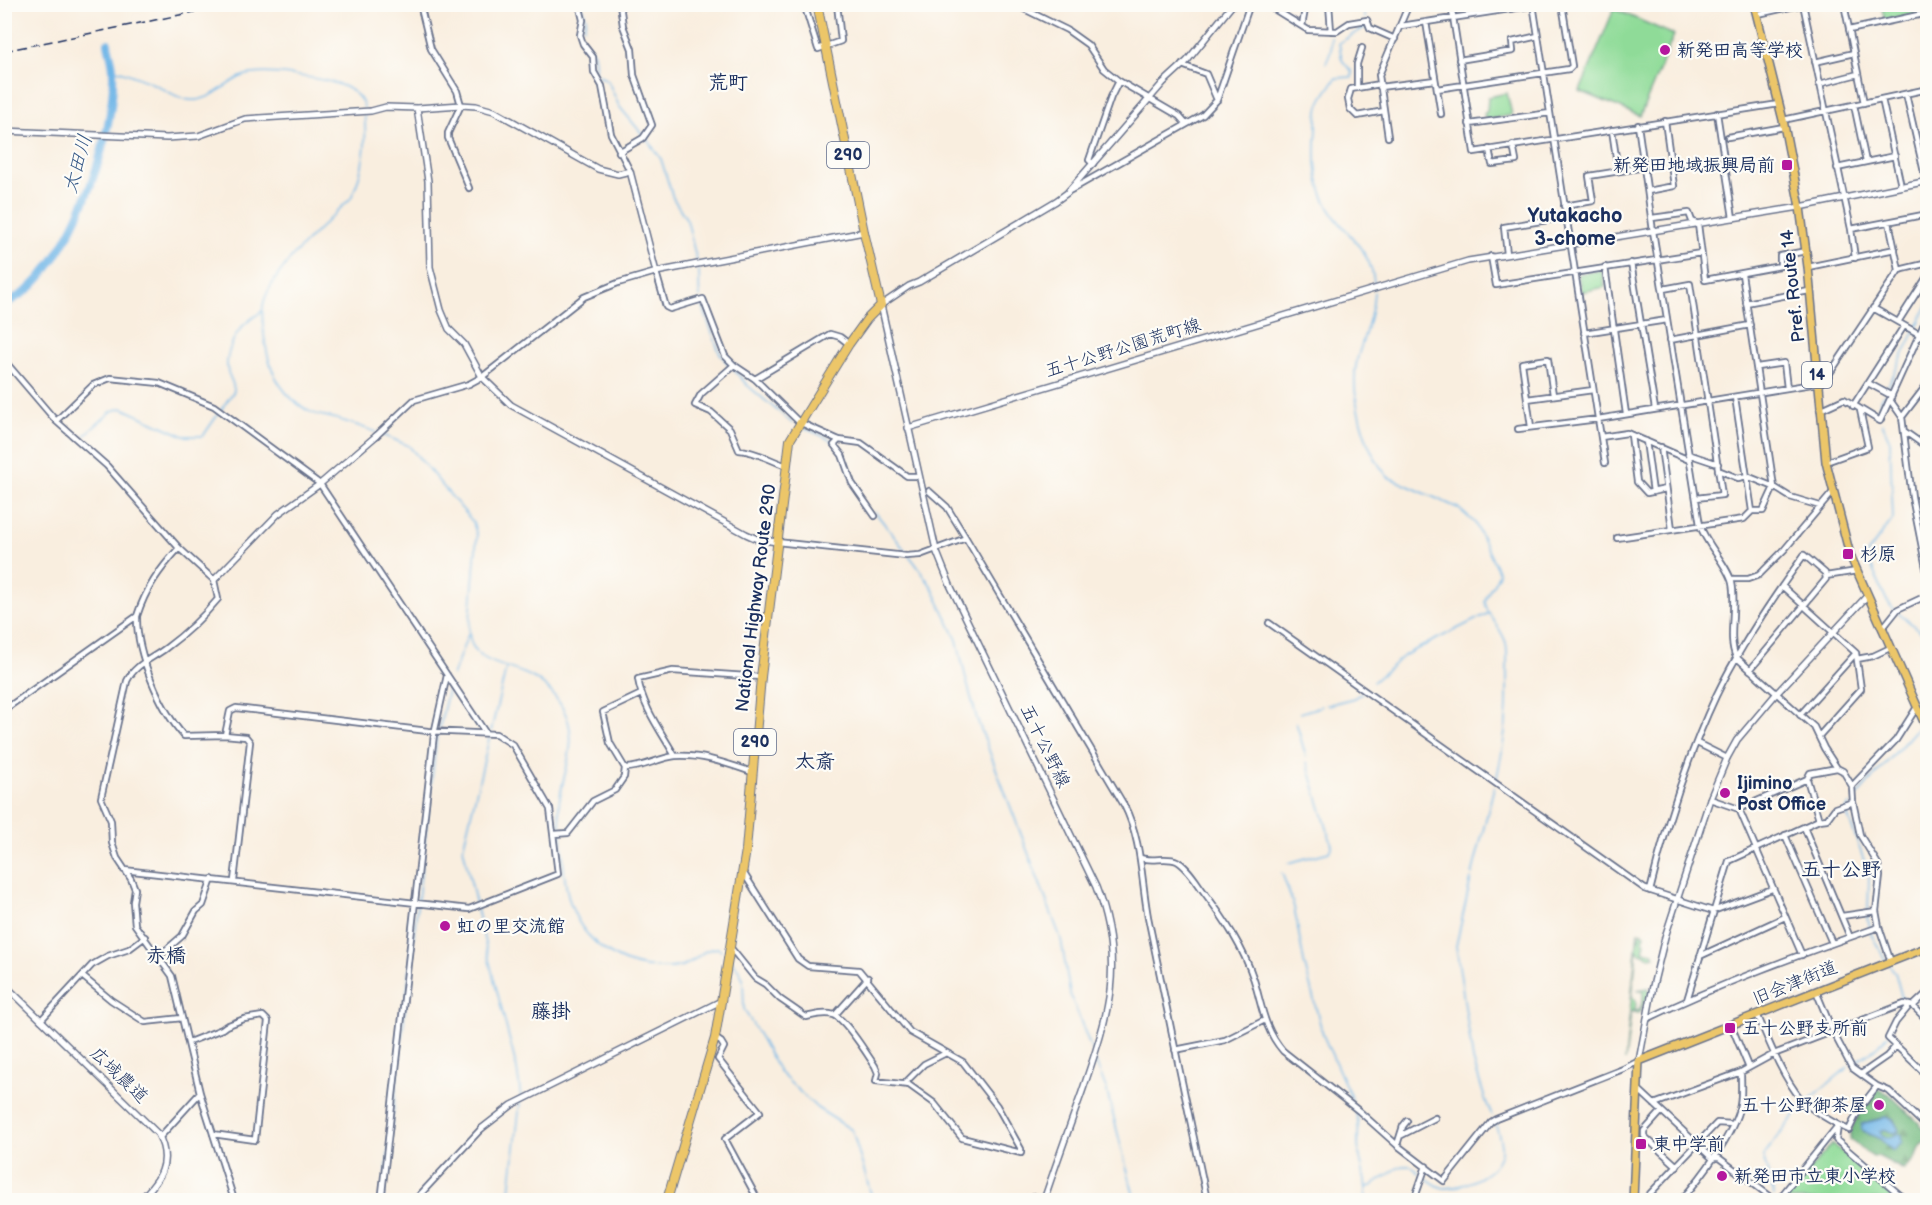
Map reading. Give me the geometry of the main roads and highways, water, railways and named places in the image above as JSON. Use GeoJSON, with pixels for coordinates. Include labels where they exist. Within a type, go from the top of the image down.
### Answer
{"type":"FeatureCollection","features":[{"type":"Feature","properties":{"kind":"highway","name":"National Highway Route 290"},"geometry":{"type":"LineString","coordinates":[[667,1200],[715,1038],[746,850],[761,677],[790,440],[849,344],[867,319],[881,305],[817,4]]}},
{"type":"Feature","properties":{"kind":"main road","name":"Pref. Route 14"},"geometry":{"type":"LineString","coordinates":[[1754,4],[1779,104],[1800,207],[1808,267],[1826,462],[1833,492],[1845,538],[1857,571],[1928,731]]}},
{"type":"Feature","properties":{"kind":"main road","name":"旧会津街道"},"geometry":{"type":"LineString","coordinates":[[1634,1197],[1639,1060],[1927,948]]}},
{"type":"Feature","properties":{"kind":"water"},"geometry":{"type":"Polygon","coordinates":[[[1885,1117],[1894,1122],[1899,1131],[1894,1133],[1884,1129],[1880,1131],[1881,1134],[1888,1138],[1901,1135],[1902,1143],[1893,1151],[1880,1139],[1861,1128],[1861,1124],[1885,1117]]]}},
{"type":"Feature","properties":{"kind":"waterway"},"geometry":{"type":"LineString","coordinates":[[1362,4],[1365,18]]}},
{"type":"Feature","properties":{"kind":"waterway"},"geometry":{"type":"LineString","coordinates":[[582,7],[586,18],[584,27]]}},
{"type":"Feature","properties":{"kind":"waterway"},"geometry":{"type":"LineString","coordinates":[[1367,26],[1339,43],[1342,60],[1352,72],[1352,77],[1336,78],[1320,102],[1317,115],[1316,164],[1320,186],[1328,207],[1367,258],[1371,267],[1374,288]]}},
{"type":"Feature","properties":{"kind":"waterway"},"geometry":{"type":"LineString","coordinates":[[1326,63],[1331,50],[1331,37]]}},
{"type":"Feature","properties":{"kind":"waterway"},"geometry":{"type":"LineString","coordinates":[[584,40],[594,54],[596,71]]}},
{"type":"Feature","properties":{"kind":"waterway","name":"太田川"},"geometry":{"type":"LineString","coordinates":[[4,305],[28,290],[48,268],[78,216],[90,186],[101,155],[112,96],[113,67],[108,43]]}},
{"type":"Feature","properties":{"kind":"waterway"},"geometry":{"type":"LineString","coordinates":[[114,69],[190,100],[205,98],[236,79],[252,74],[280,74],[311,78],[338,84],[350,90],[360,99],[364,108]]}},
{"type":"Feature","properties":{"kind":"waterway"},"geometry":{"type":"LineString","coordinates":[[598,75],[608,81],[619,106],[643,135]]}},
{"type":"Feature","properties":{"kind":"waterway"},"geometry":{"type":"LineString","coordinates":[[364,113],[364,157],[351,198],[287,263],[267,293],[262,317],[269,361],[276,377],[292,399],[313,413],[376,432]]}},
{"type":"Feature","properties":{"kind":"waterway"},"geometry":{"type":"LineString","coordinates":[[646,138],[661,159],[673,198],[687,220],[697,262]]}},
{"type":"Feature","properties":{"kind":"waterway"},"geometry":{"type":"LineString","coordinates":[[698,267],[700,297]]}},
{"type":"Feature","properties":{"kind":"waterway"},"geometry":{"type":"LineString","coordinates":[[1374,292],[1372,310],[1355,374],[1357,405],[1372,453],[1388,477],[1458,508],[1475,523],[1499,573],[1485,602],[1488,612],[1504,638],[1507,651],[1504,741],[1496,781]]}},
{"type":"Feature","properties":{"kind":"waterway"},"geometry":{"type":"LineString","coordinates":[[701,302],[720,354],[729,365]]}},
{"type":"Feature","properties":{"kind":"waterway"},"geometry":{"type":"LineString","coordinates":[[1886,390],[1928,304]]}},
{"type":"Feature","properties":{"kind":"waterway"},"geometry":{"type":"LineString","coordinates":[[85,435],[112,411],[122,408],[184,436],[203,436],[234,391],[227,367],[228,354],[233,342],[239,330],[262,311]]}},
{"type":"Feature","properties":{"kind":"waterway"},"geometry":{"type":"LineString","coordinates":[[734,370],[747,385],[792,423]]}},
{"type":"Feature","properties":{"kind":"waterway"},"geometry":{"type":"LineString","coordinates":[[1880,415],[1879,405],[1884,394]]}},
{"type":"Feature","properties":{"kind":"waterway"},"geometry":{"type":"LineString","coordinates":[[1882,423],[1890,441],[1893,519],[1866,555],[1887,601],[1894,610]]}},
{"type":"Feature","properties":{"kind":"waterway"},"geometry":{"type":"LineString","coordinates":[[802,427],[827,438],[839,448],[857,486]]}},
{"type":"Feature","properties":{"kind":"waterway"},"geometry":{"type":"LineString","coordinates":[[381,434],[409,446],[473,522],[477,536],[469,631],[476,651],[491,662],[521,672],[541,683],[560,703],[566,715],[571,738],[559,805],[564,874],[570,904],[576,918],[595,942],[613,956],[631,964],[646,967],[677,967],[687,964],[713,948],[721,951]]}},
{"type":"Feature","properties":{"kind":"waterway"},"geometry":{"type":"LineString","coordinates":[[875,512],[932,587],[957,640],[977,719],[1061,939],[1070,994],[1093,1053]]}},
{"type":"Feature","properties":{"kind":"waterway"},"geometry":{"type":"LineString","coordinates":[[1373,682],[1405,655],[1489,613]]}},
{"type":"Feature","properties":{"kind":"waterway"},"geometry":{"type":"LineString","coordinates":[[1898,613],[1923,633],[1928,640]]}},
{"type":"Feature","properties":{"kind":"waterway"},"geometry":{"type":"LineString","coordinates":[[452,676],[469,632]]}},
{"type":"Feature","properties":{"kind":"waterway"},"geometry":{"type":"LineString","coordinates":[[491,731],[506,669]]}},
{"type":"Feature","properties":{"kind":"waterway"},"geometry":{"type":"LineString","coordinates":[[439,729],[449,686]]}},
{"type":"Feature","properties":{"kind":"waterway"},"geometry":{"type":"LineString","coordinates":[[1327,705],[1354,698],[1362,693]]}},
{"type":"Feature","properties":{"kind":"waterway"},"geometry":{"type":"LineString","coordinates":[[1300,713],[1322,706]]}},
{"type":"Feature","properties":{"kind":"waterway"},"geometry":{"type":"LineString","coordinates":[[1296,722],[1306,757]]}},
{"type":"Feature","properties":{"kind":"waterway"},"geometry":{"type":"LineString","coordinates":[[1854,799],[1921,724]]}},
{"type":"Feature","properties":{"kind":"waterway"},"geometry":{"type":"LineString","coordinates":[[383,1200],[437,734]]}},
{"type":"Feature","properties":{"kind":"waterway"},"geometry":{"type":"LineString","coordinates":[[490,735],[463,848],[517,1069],[521,1098]]}},
{"type":"Feature","properties":{"kind":"waterway"},"geometry":{"type":"LineString","coordinates":[[1288,863],[1329,852],[1332,845],[1307,762]]}},
{"type":"Feature","properties":{"kind":"waterway"},"geometry":{"type":"LineString","coordinates":[[1472,875],[1494,787]]}},
{"type":"Feature","properties":{"kind":"waterway"},"geometry":{"type":"LineString","coordinates":[[1849,805],[1846,811],[1869,874],[1868,917],[1871,934],[1886,961]]}},
{"type":"Feature","properties":{"kind":"waterway"},"geometry":{"type":"LineString","coordinates":[[1282,873],[1294,907],[1304,962],[1323,1035],[1352,1100]]}},
{"type":"Feature","properties":{"kind":"waterway"},"geometry":{"type":"LineString","coordinates":[[1471,879],[1456,946],[1473,1060],[1492,1116]]}},
{"type":"Feature","properties":{"kind":"waterway"},"geometry":{"type":"LineString","coordinates":[[731,961],[743,979],[744,1009],[780,1073],[817,1108],[852,1130],[871,1194],[876,1200]]}},
{"type":"Feature","properties":{"kind":"waterway"},"geometry":{"type":"LineString","coordinates":[[1889,965],[1895,972],[1903,1002]]}},
{"type":"Feature","properties":{"kind":"waterway"},"geometry":{"type":"LineString","coordinates":[[1852,1064],[1874,1050],[1888,1035]]}},
{"type":"Feature","properties":{"kind":"waterway"},"geometry":{"type":"LineString","coordinates":[[1095,1060],[1106,1088],[1135,1200]]}},
{"type":"Feature","properties":{"kind":"waterway"},"geometry":{"type":"LineString","coordinates":[[1774,1196],[1763,1156],[1802,1106],[1848,1067]]}},
{"type":"Feature","properties":{"kind":"waterway"},"geometry":{"type":"LineString","coordinates":[[509,1200],[520,1103]]}},
{"type":"Feature","properties":{"kind":"waterway"},"geometry":{"type":"LineString","coordinates":[[1356,1113],[1358,1149],[1366,1186],[1365,1200]]}},
{"type":"Feature","properties":{"kind":"waterway"},"geometry":{"type":"LineString","coordinates":[[1426,1178],[1446,1188],[1471,1182],[1488,1172],[1499,1159],[1501,1151],[1495,1123]]}},
{"type":"Feature","properties":{"kind":"waterway"},"geometry":{"type":"LineString","coordinates":[[1366,1187],[1372,1186],[1403,1166],[1411,1166],[1419,1173]]}},
{"type":"Feature","properties":{"kind":"railway"},"geometry":{"type":"LineString","coordinates":[[4,51],[233,4]]}},
{"type":"Feature","properties":{"kind":"place","name":"新発田高等学校"},"geometry":{"type":"Point","coordinates":[1665,50]}},
{"type":"Feature","properties":{"kind":"place","name":"新発田地域振興局前"},"geometry":{"type":"Point","coordinates":[1787,165]}},
{"type":"Feature","properties":{"kind":"place","name":"杉原"},"geometry":{"type":"Point","coordinates":[1848,554]}},
{"type":"Feature","properties":{"kind":"place","name":"Ijimino Post Office"},"geometry":{"type":"Point","coordinates":[1725,793]}},
{"type":"Feature","properties":{"kind":"place","name":"虹の里交流館"},"geometry":{"type":"Point","coordinates":[445,926]}},
{"type":"Feature","properties":{"kind":"place","name":"五十公野支所前"},"geometry":{"type":"Point","coordinates":[1730,1028]}},
{"type":"Feature","properties":{"kind":"place","name":"五十公野御茶屋"},"geometry":{"type":"Point","coordinates":[1879,1105]}},
{"type":"Feature","properties":{"kind":"place","name":"東中学前"},"geometry":{"type":"Point","coordinates":[1641,1144]}},
{"type":"Feature","properties":{"kind":"place","name":"新発田市立東小学校"},"geometry":{"type":"Point","coordinates":[1722,1176]}},
{"type":"Feature","properties":{"kind":"district","name":"荒町"},"geometry":{"type":"Point","coordinates":[728,83]}},
{"type":"Feature","properties":{"kind":"district","name":"Yutakacho 3-chome"},"geometry":{"type":"Point","coordinates":[1575,228]}},
{"type":"Feature","properties":{"kind":"district","name":"太斎"},"geometry":{"type":"Point","coordinates":[815,762]}},
{"type":"Feature","properties":{"kind":"district","name":"五十公野"},"geometry":{"type":"Point","coordinates":[1841,870]}},
{"type":"Feature","properties":{"kind":"district","name":"赤橋"},"geometry":{"type":"Point","coordinates":[166,956]}},
{"type":"Feature","properties":{"kind":"district","name":"藤掛"},"geometry":{"type":"Point","coordinates":[551,1012]}}]}
